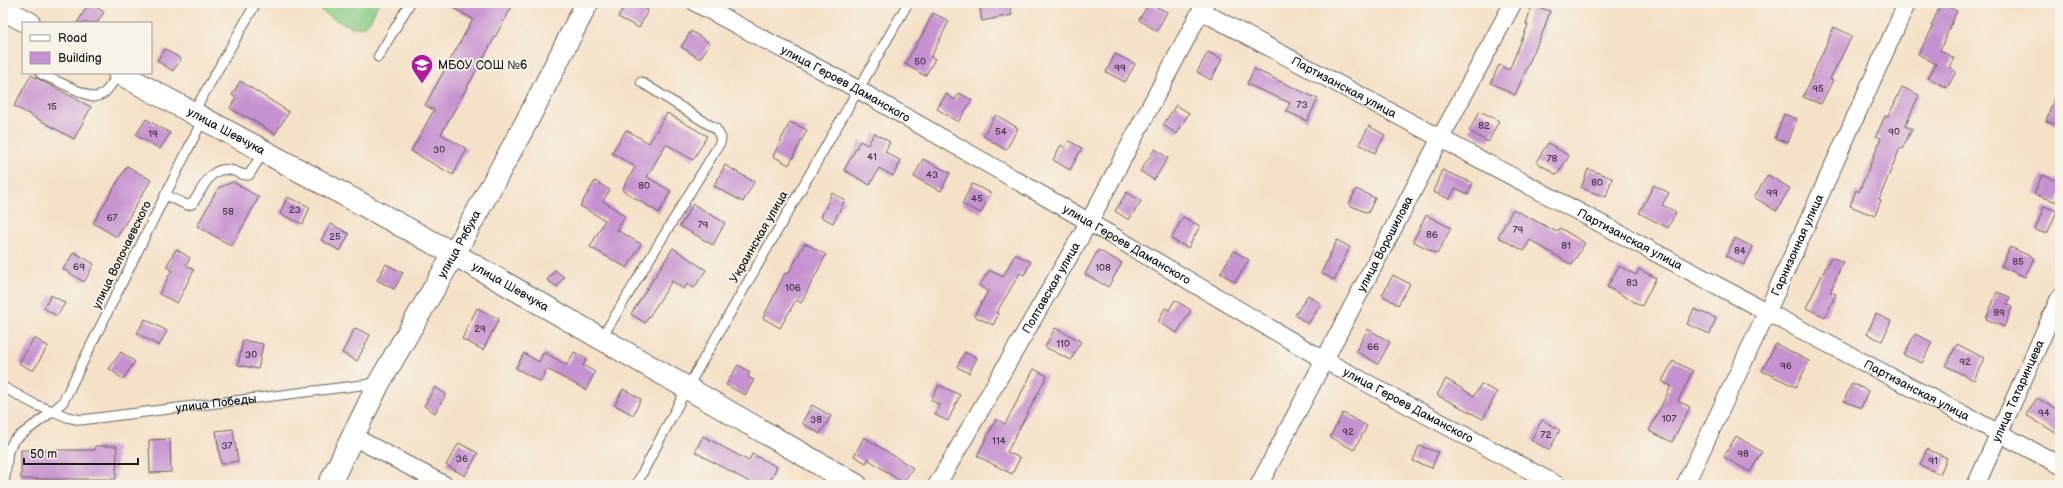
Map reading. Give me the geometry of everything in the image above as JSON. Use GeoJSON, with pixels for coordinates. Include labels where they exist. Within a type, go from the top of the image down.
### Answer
{"type":"FeatureCollection","features":[{"type":"Feature","properties":{"kind":"street","name":"улица Рябуха"},"geometry":{"type":"LineString","coordinates":[[329,485],[354,437],[379,383],[454,254],[527,121],[587,3]]}},
{"type":"Feature","properties":{"kind":"street","name":"улица Героев Даманского"},"geometry":{"type":"LineString","coordinates":[[696,3],[857,89],[1089,222],[1324,360],[1557,485]]}},
{"type":"Feature","properties":{"kind":"street","name":"улица Ворошилова"},"geometry":{"type":"LineString","coordinates":[[1259,485],[1441,137],[1513,3]]}},
{"type":"Feature","properties":{"kind":"street","name":"Гарнизонная улица"},"geometry":{"type":"LineString","coordinates":[[1685,485],[1767,312],[1907,3]]}},
{"type":"Feature","properties":{"kind":"street","name":"Партизанская улица"},"geometry":{"type":"LineString","coordinates":[[1203,7],[1767,312],[2060,465]]}},
{"type":"Feature","properties":{"kind":"street","name":"Полтавская улица"},"geometry":{"type":"LineString","coordinates":[[937,485],[1089,222],[1203,7]]}},
{"type":"Feature","properties":{"kind":"street"},"geometry":{"type":"LineString","coordinates":[[3,9],[27,22]]}},
{"type":"Feature","properties":{"kind":"street","name":"улица Шевчука"},"geometry":{"type":"LineString","coordinates":[[121,74],[454,254],[856,485]]}},
{"type":"Feature","properties":{"kind":"street","name":"улица Татаринцева"},"geometry":{"type":"LineString","coordinates":[[1976,485],[2000,434],[2060,296]]}},
{"type":"Feature","properties":{"kind":"street"},"geometry":{"type":"LineString","coordinates":[[354,437],[445,485]]}},
{"type":"Feature","properties":{"kind":"lane","name":"улица Волочаевского"},"geometry":{"type":"LineString","coordinates":[[53,411],[63,402],[165,195],[198,116],[256,3]]}},
{"type":"Feature","properties":{"kind":"lane"},"geometry":{"type":"LineString","coordinates":[[378,57],[410,3]]}},
{"type":"Feature","properties":{"kind":"lane","name":"Украинская улица"},"geometry":{"type":"LineString","coordinates":[[636,485],[687,388],[857,89],[908,3]]}},
{"type":"Feature","properties":{"kind":"lane"},"geometry":{"type":"LineString","coordinates":[[41,74],[92,97],[99,96],[106,92],[118,74]]}},
{"type":"Feature","properties":{"kind":"lane"},"geometry":{"type":"LineString","coordinates":[[601,339],[720,143],[721,138],[716,129],[641,82]]}},
{"type":"Feature","properties":{"kind":"lane"},"geometry":{"type":"LineString","coordinates":[[165,195],[187,205],[192,204],[209,177],[215,172],[222,169],[232,170],[245,176],[249,176],[264,151]]}},
{"type":"Feature","properties":{"kind":"lane","name":"улица Победы"},"geometry":{"type":"LineString","coordinates":[[3,387],[36,405],[67,417],[81,420],[379,383]]}},
{"type":"Feature","properties":{"kind":"lane"},"geometry":{"type":"LineString","coordinates":[[4,485],[8,451],[14,440],[53,411]]}},
{"type":"Feature","properties":{"kind":"green space"},"geometry":{"type":"Polygon","coordinates":[[[313,3],[379,3],[369,22],[364,26],[353,27],[337,20],[313,3]]]}},
{"type":"Feature","properties":{"kind":"building"},"geometry":{"type":"Polygon","coordinates":[[[89,3],[104,12],[98,22],[78,22],[89,3]]]}},
{"type":"Feature","properties":{"kind":"building"},"geometry":{"type":"Polygon","coordinates":[[[444,3],[514,3],[441,134],[467,149],[453,175],[411,151],[434,110],[425,105],[473,19],[444,3]]]}},
{"type":"Feature","properties":{"kind":"building"},"geometry":{"type":"Polygon","coordinates":[[[626,3],[635,3],[648,10],[639,28],[618,17],[626,3]]]}},
{"type":"Feature","properties":{"kind":"building"},"geometry":{"type":"Polygon","coordinates":[[[979,3],[1009,3],[1012,15],[982,21],[979,3]]]}},
{"type":"Feature","properties":{"kind":"building"},"geometry":{"type":"Polygon","coordinates":[[[1149,3],[1167,12],[1157,31],[1139,20],[1149,3]]]}},
{"type":"Feature","properties":{"kind":"building"},"geometry":{"type":"Polygon","coordinates":[[[1941,4],[1957,11],[1940,50],[1954,58],[1949,67],[1956,72],[1947,88],[1928,78],[1936,64],[1918,54],[1933,27],[1931,26],[1941,4]]]}},
{"type":"Feature","properties":{"kind":"building"},"geometry":{"type":"Polygon","coordinates":[[[1532,5],[1550,11],[1544,29],[1515,95],[1491,83],[1499,65],[1509,70],[1528,25],[1526,24],[1532,5]]]}},
{"type":"Feature","properties":{"kind":"building"},"geometry":{"type":"Polygon","coordinates":[[[933,13],[949,21],[931,57],[935,59],[925,76],[905,64],[933,13]]]}},
{"type":"Feature","properties":{"kind":"building"},"geometry":{"type":"Polygon","coordinates":[[[1834,27],[1852,36],[1830,79],[1833,80],[1821,104],[1803,97],[1834,27]]]}},
{"type":"Feature","properties":{"kind":"building"},"geometry":{"type":"Polygon","coordinates":[[[691,31],[710,43],[700,59],[681,47],[691,31]]]}},
{"type":"Feature","properties":{"kind":"building"},"geometry":{"type":"Polygon","coordinates":[[[165,49],[181,59],[173,71],[157,61],[165,49]]]}},
{"type":"Feature","properties":{"kind":"building"},"geometry":{"type":"Polygon","coordinates":[[[1208,52],[1222,59],[1211,80],[1197,72],[1208,52]]]}},
{"type":"Feature","properties":{"kind":"building"},"geometry":{"type":"Polygon","coordinates":[[[1115,54],[1135,64],[1125,82],[1106,72],[1115,54]]]}},
{"type":"Feature","properties":{"kind":"building"},"geometry":{"type":"Polygon","coordinates":[[[1254,69],[1318,99],[1307,121],[1286,111],[1290,103],[1247,84],[1254,69]]]}},
{"type":"Feature","properties":{"kind":"building"},"geometry":{"type":"Polygon","coordinates":[[[31,75],[91,107],[74,139],[14,106],[31,75]]]}},
{"type":"Feature","properties":{"kind":"building"},"geometry":{"type":"Polygon","coordinates":[[[240,81],[289,112],[275,134],[230,108],[236,98],[232,95],[240,81]]]}},
{"type":"Feature","properties":{"kind":"building"},"geometry":{"type":"Polygon","coordinates":[[[1902,87],[1919,95],[1905,126],[1912,129],[1902,149],[1900,148],[1879,199],[1881,200],[1875,216],[1850,206],[1856,190],[1859,192],[1881,138],[1876,136],[1885,116],[1888,117],[1902,87]]]}},
{"type":"Feature","properties":{"kind":"building"},"geometry":{"type":"Polygon","coordinates":[[[2058,87],[2060,87],[2060,126],[2046,121],[2058,87]]]}},
{"type":"Feature","properties":{"kind":"building"},"geometry":{"type":"Polygon","coordinates":[[[959,93],[972,100],[958,122],[937,109],[946,94],[955,100],[959,93]]]}},
{"type":"Feature","properties":{"kind":"building"},"geometry":{"type":"Polygon","coordinates":[[[1176,105],[1189,113],[1177,134],[1163,125],[1176,105]]]}},
{"type":"Feature","properties":{"kind":"building"},"geometry":{"type":"Polygon","coordinates":[[[1480,111],[1499,121],[1488,142],[1469,131],[1480,111]]]}},
{"type":"Feature","properties":{"kind":"building"},"geometry":{"type":"Polygon","coordinates":[[[667,113],[707,136],[693,160],[666,144],[647,177],[671,191],[659,213],[622,190],[635,167],[612,153],[626,130],[649,143],[667,113]]]}},
{"type":"Feature","properties":{"kind":"building"},"geometry":{"type":"Polygon","coordinates":[[[1784,114],[1797,119],[1788,143],[1775,138],[1784,114]]]}},
{"type":"Feature","properties":{"kind":"building"},"geometry":{"type":"Polygon","coordinates":[[[996,115],[1018,128],[1006,150],[983,136],[996,115]]]}},
{"type":"Feature","properties":{"kind":"building"},"geometry":{"type":"Polygon","coordinates":[[[146,119],[170,133],[160,149],[136,135],[146,119]]]}},
{"type":"Feature","properties":{"kind":"building"},"geometry":{"type":"Polygon","coordinates":[[[790,122],[807,130],[789,165],[773,156],[790,122]]]}},
{"type":"Feature","properties":{"kind":"building"},"geometry":{"type":"Polygon","coordinates":[[[1369,126],[1385,135],[1375,153],[1359,144],[1369,126]]]}},
{"type":"Feature","properties":{"kind":"building"},"geometry":{"type":"Polygon","coordinates":[[[874,133],[890,142],[885,152],[901,161],[893,176],[879,168],[870,185],[844,170],[860,141],[868,145],[874,133]]]}},
{"type":"Feature","properties":{"kind":"building"},"geometry":{"type":"Polygon","coordinates":[[[1069,141],[1082,148],[1070,170],[1053,160],[1061,145],[1065,148],[1069,141]]]}},
{"type":"Feature","properties":{"kind":"building"},"geometry":{"type":"Polygon","coordinates":[[[1548,143],[1569,156],[1557,175],[1536,162],[1548,143]]]}},
{"type":"Feature","properties":{"kind":"building"},"geometry":{"type":"Polygon","coordinates":[[[1155,149],[1168,158],[1154,180],[1140,171],[1155,149]]]}},
{"type":"Feature","properties":{"kind":"building"},"geometry":{"type":"Polygon","coordinates":[[[923,159],[950,173],[941,191],[914,177],[923,159]]]}},
{"type":"Feature","properties":{"kind":"building"},"geometry":{"type":"Polygon","coordinates":[[[725,165],[754,182],[743,202],[714,186],[725,165]]]}},
{"type":"Feature","properties":{"kind":"building"},"geometry":{"type":"Polygon","coordinates":[[[127,166],[151,180],[117,237],[93,223],[127,166]]]}},
{"type":"Feature","properties":{"kind":"building"},"geometry":{"type":"Polygon","coordinates":[[[1588,169],[1612,178],[1606,197],[1581,188],[1588,169]]]}},
{"type":"Feature","properties":{"kind":"building"},"geometry":{"type":"Polygon","coordinates":[[[1442,170],[1473,183],[1468,194],[1455,188],[1450,199],[1433,192],[1442,170]]]}},
{"type":"Feature","properties":{"kind":"building"},"geometry":{"type":"Polygon","coordinates":[[[1768,175],[1790,188],[1776,211],[1754,197],[1768,175]]]}},
{"type":"Feature","properties":{"kind":"building"},"geometry":{"type":"Polygon","coordinates":[[[2042,175],[2060,182],[2060,194],[2057,202],[2034,194],[2042,175]]]}},
{"type":"Feature","properties":{"kind":"building"},"geometry":{"type":"Polygon","coordinates":[[[595,181],[610,190],[603,201],[625,216],[617,230],[641,244],[627,268],[590,247],[605,220],[580,206],[595,181]]]}},
{"type":"Feature","properties":{"kind":"building"},"geometry":{"type":"Polygon","coordinates":[[[233,182],[259,197],[232,246],[197,226],[218,188],[233,182]]]}},
{"type":"Feature","properties":{"kind":"building"},"geometry":{"type":"Polygon","coordinates":[[[972,184],[991,193],[981,213],[962,204],[972,184]]]}},
{"type":"Feature","properties":{"kind":"building"},"geometry":{"type":"Polygon","coordinates":[[[1654,185],[1669,193],[1662,205],[1676,212],[1668,228],[1639,213],[1654,185]]]}},
{"type":"Feature","properties":{"kind":"building"},"geometry":{"type":"Polygon","coordinates":[[[1356,189],[1375,198],[1368,213],[1349,205],[1356,189]]]}},
{"type":"Feature","properties":{"kind":"building"},"geometry":{"type":"Polygon","coordinates":[[[1127,192],[1141,201],[1129,220],[1115,211],[1127,192]]]}},
{"type":"Feature","properties":{"kind":"building"},"geometry":{"type":"Polygon","coordinates":[[[832,193],[845,200],[833,223],[821,217],[832,193]]]}},
{"type":"Feature","properties":{"kind":"building"},"geometry":{"type":"Polygon","coordinates":[[[287,197],[310,207],[303,224],[280,214],[287,197]]]}},
{"type":"Feature","properties":{"kind":"building"},"geometry":{"type":"Polygon","coordinates":[[[693,204],[725,223],[713,245],[680,226],[693,204]]]}},
{"type":"Feature","properties":{"kind":"building"},"geometry":{"type":"Polygon","coordinates":[[[2044,206],[2057,211],[2047,234],[2035,230],[2044,206]]]}},
{"type":"Feature","properties":{"kind":"building"},"geometry":{"type":"Polygon","coordinates":[[[1513,209],[1557,232],[1560,228],[1585,243],[1572,265],[1530,240],[1524,251],[1498,237],[1513,209]]]}},
{"type":"Feature","properties":{"kind":"building"},"geometry":{"type":"Polygon","coordinates":[[[1426,215],[1451,228],[1437,254],[1413,241],[1426,215]]]}},
{"type":"Feature","properties":{"kind":"building"},"geometry":{"type":"Polygon","coordinates":[[[1183,217],[1200,226],[1188,248],[1171,239],[1183,217]]]}},
{"type":"Feature","properties":{"kind":"building"},"geometry":{"type":"Polygon","coordinates":[[[331,224],[349,234],[340,251],[321,240],[331,224]]]}},
{"type":"Feature","properties":{"kind":"building"},"geometry":{"type":"Polygon","coordinates":[[[1735,238],[1753,247],[1744,265],[1726,256],[1735,238]]]}},
{"type":"Feature","properties":{"kind":"building"},"geometry":{"type":"Polygon","coordinates":[[[1337,240],[1350,247],[1334,280],[1321,273],[1337,240]]]}},
{"type":"Feature","properties":{"kind":"building"},"geometry":{"type":"Polygon","coordinates":[[[805,243],[826,255],[801,303],[796,300],[780,328],[763,318],[785,273],[788,274],[805,243]]]}},
{"type":"Feature","properties":{"kind":"building"},"geometry":{"type":"Polygon","coordinates":[[[2010,247],[2034,258],[2025,277],[2001,266],[2010,247]]]}},
{"type":"Feature","properties":{"kind":"building"},"geometry":{"type":"Polygon","coordinates":[[[673,248],[706,270],[694,288],[687,284],[684,289],[672,281],[645,323],[631,314],[673,248]]]}},
{"type":"Feature","properties":{"kind":"building"},"geometry":{"type":"Polygon","coordinates":[[[176,249],[190,258],[186,265],[194,270],[177,303],[159,294],[172,270],[166,267],[176,249]]]}},
{"type":"Feature","properties":{"kind":"building"},"geometry":{"type":"Polygon","coordinates":[[[1098,250],[1122,263],[1108,287],[1085,274],[1098,250]]]}},
{"type":"Feature","properties":{"kind":"building"},"geometry":{"type":"Polygon","coordinates":[[[1234,251],[1249,260],[1235,282],[1220,273],[1234,251]]]}},
{"type":"Feature","properties":{"kind":"building"},"geometry":{"type":"Polygon","coordinates":[[[74,252],[94,264],[84,282],[63,269],[74,252]]]}},
{"type":"Feature","properties":{"kind":"building"},"geometry":{"type":"Polygon","coordinates":[[[1015,254],[1031,262],[1024,275],[1020,273],[996,313],[999,314],[993,325],[974,316],[988,291],[979,286],[989,270],[1003,277],[1015,254]]]}},
{"type":"Feature","properties":{"kind":"building"},"geometry":{"type":"Polygon","coordinates":[[[1831,257],[1843,262],[1830,292],[1836,294],[1825,317],[1806,308],[1831,257]]]}},
{"type":"Feature","properties":{"kind":"building"},"geometry":{"type":"Polygon","coordinates":[[[386,264],[403,273],[394,289],[377,280],[386,264]]]}},
{"type":"Feature","properties":{"kind":"building"},"geometry":{"type":"Polygon","coordinates":[[[1619,266],[1636,275],[1639,269],[1656,278],[1642,306],[1607,287],[1619,266]]]}},
{"type":"Feature","properties":{"kind":"building"},"geometry":{"type":"Polygon","coordinates":[[[555,270],[564,277],[557,287],[547,280],[555,270]]]}},
{"type":"Feature","properties":{"kind":"building"},"geometry":{"type":"Polygon","coordinates":[[[1393,275],[1410,284],[1398,305],[1382,295],[1393,275]]]}},
{"type":"Feature","properties":{"kind":"building"},"geometry":{"type":"Polygon","coordinates":[[[1997,292],[2010,297],[2007,305],[2012,307],[2004,327],[1986,319],[1997,292]]]}},
{"type":"Feature","properties":{"kind":"building"},"geometry":{"type":"Polygon","coordinates":[[[51,295],[65,303],[57,316],[44,308],[51,295]]]}},
{"type":"Feature","properties":{"kind":"building"},"geometry":{"type":"Polygon","coordinates":[[[1308,295],[1321,304],[1308,324],[1295,315],[1308,295]]]}},
{"type":"Feature","properties":{"kind":"building"},"geometry":{"type":"Polygon","coordinates":[[[1175,300],[1191,310],[1177,333],[1158,322],[1165,308],[1169,310],[1175,300]]]}},
{"type":"Feature","properties":{"kind":"building"},"geometry":{"type":"Polygon","coordinates":[[[477,308],[499,319],[483,350],[462,339],[477,308]]]}},
{"type":"Feature","properties":{"kind":"building"},"geometry":{"type":"Polygon","coordinates":[[[1694,309],[1716,318],[1710,334],[1687,324],[1694,309]]]}},
{"type":"Feature","properties":{"kind":"building"},"geometry":{"type":"Polygon","coordinates":[[[1876,314],[1891,321],[1882,341],[1867,334],[1876,314]]]}},
{"type":"Feature","properties":{"kind":"building"},"geometry":{"type":"Polygon","coordinates":[[[145,319],[167,331],[159,346],[137,333],[145,319]]]}},
{"type":"Feature","properties":{"kind":"building"},"geometry":{"type":"Polygon","coordinates":[[[355,328],[370,335],[357,361],[342,353],[355,328]]]}},
{"type":"Feature","properties":{"kind":"building"},"geometry":{"type":"Polygon","coordinates":[[[1055,328],[1081,341],[1071,360],[1045,347],[1055,328]]]}},
{"type":"Feature","properties":{"kind":"building"},"geometry":{"type":"Polygon","coordinates":[[[1368,329],[1390,342],[1378,364],[1356,351],[1368,329]]]}},
{"type":"Feature","properties":{"kind":"building"},"geometry":{"type":"Polygon","coordinates":[[[1915,334],[1932,342],[1922,363],[1904,355],[1915,334]]]}},
{"type":"Feature","properties":{"kind":"building"},"geometry":{"type":"Polygon","coordinates":[[[34,338],[48,346],[33,371],[19,363],[34,338]]]}},
{"type":"Feature","properties":{"kind":"building"},"geometry":{"type":"Polygon","coordinates":[[[243,340],[263,344],[258,369],[238,365],[243,340]]]}},
{"type":"Feature","properties":{"kind":"building"},"geometry":{"type":"Polygon","coordinates":[[[1776,344],[1809,361],[1796,387],[1762,371],[1776,344]]]}},
{"type":"Feature","properties":{"kind":"building"},"geometry":{"type":"Polygon","coordinates":[[[1957,344],[1984,358],[1974,380],[1946,366],[1957,344]]]}},
{"type":"Feature","properties":{"kind":"building"},"geometry":{"type":"Polygon","coordinates":[[[121,352],[135,362],[123,379],[109,369],[121,352]]]}},
{"type":"Feature","properties":{"kind":"building"},"geometry":{"type":"Polygon","coordinates":[[[544,352],[567,365],[574,352],[587,359],[583,365],[595,372],[586,390],[547,369],[540,382],[516,368],[524,353],[539,362],[544,352]]]}},
{"type":"Feature","properties":{"kind":"building"},"geometry":{"type":"Polygon","coordinates":[[[965,352],[977,358],[969,373],[957,367],[965,352]]]}},
{"type":"Feature","properties":{"kind":"building"},"geometry":{"type":"Polygon","coordinates":[[[1673,361],[1693,371],[1678,401],[1690,407],[1672,442],[1649,431],[1671,386],[1662,381],[1673,361]]]}},
{"type":"Feature","properties":{"kind":"building"},"geometry":{"type":"Polygon","coordinates":[[[738,365],[750,372],[748,377],[754,380],[745,395],[726,385],[738,365]]]}},
{"type":"Feature","properties":{"kind":"building"},"geometry":{"type":"Polygon","coordinates":[[[1034,369],[1047,376],[1007,452],[1020,458],[1012,474],[977,456],[996,419],[1005,424],[1034,369]]]}},
{"type":"Feature","properties":{"kind":"building"},"geometry":{"type":"Polygon","coordinates":[[[1446,379],[1474,396],[1481,384],[1497,392],[1483,419],[1437,395],[1446,379]]]}},
{"type":"Feature","properties":{"kind":"building"},"geometry":{"type":"Polygon","coordinates":[[[1852,383],[1868,391],[1861,408],[1844,401],[1852,383]]]}},
{"type":"Feature","properties":{"kind":"building"},"geometry":{"type":"Polygon","coordinates":[[[939,385],[960,395],[948,421],[935,415],[940,405],[931,400],[939,385]]]}},
{"type":"Feature","properties":{"kind":"building"},"geometry":{"type":"Polygon","coordinates":[[[435,387],[446,394],[435,413],[424,406],[435,387]]]}},
{"type":"Feature","properties":{"kind":"building"},"geometry":{"type":"Polygon","coordinates":[[[623,389],[641,399],[633,415],[615,405],[623,389]]]}},
{"type":"Feature","properties":{"kind":"building"},"geometry":{"type":"Polygon","coordinates":[[[2037,398],[2060,411],[2060,426],[2056,433],[2026,415],[2037,398]]]}},
{"type":"Feature","properties":{"kind":"building"},"geometry":{"type":"Polygon","coordinates":[[[812,405],[831,416],[820,434],[802,423],[812,405]]]}},
{"type":"Feature","properties":{"kind":"building"},"geometry":{"type":"Polygon","coordinates":[[[1343,413],[1367,426],[1354,450],[1330,437],[1343,413]]]}},
{"type":"Feature","properties":{"kind":"building"},"geometry":{"type":"Polygon","coordinates":[[[1542,420],[1560,430],[1549,450],[1531,440],[1542,420]]]}},
{"type":"Feature","properties":{"kind":"building"},"geometry":{"type":"Polygon","coordinates":[[[233,429],[238,461],[221,464],[216,431],[233,429]]]}},
{"type":"Feature","properties":{"kind":"building"},"geometry":{"type":"Polygon","coordinates":[[[703,436],[749,461],[752,454],[777,467],[768,485],[755,485],[695,452],[703,436]]]}},
{"type":"Feature","properties":{"kind":"building"},"geometry":{"type":"Polygon","coordinates":[[[1736,436],[1762,452],[1750,472],[1724,457],[1736,436]]]}},
{"type":"Feature","properties":{"kind":"building"},"geometry":{"type":"Polygon","coordinates":[[[864,437],[913,468],[903,483],[868,459],[866,463],[854,456],[864,437]]]}},
{"type":"Feature","properties":{"kind":"building"},"geometry":{"type":"Polygon","coordinates":[[[170,439],[171,472],[150,473],[149,440],[170,439]]]}},
{"type":"Feature","properties":{"kind":"building"},"geometry":{"type":"Polygon","coordinates":[[[459,443],[478,453],[465,476],[446,465],[459,443]]]}},
{"type":"Feature","properties":{"kind":"building"},"geometry":{"type":"Polygon","coordinates":[[[95,446],[117,446],[116,479],[21,479],[21,450],[95,450],[95,446]]]}},
{"type":"Feature","properties":{"kind":"building"},"geometry":{"type":"Polygon","coordinates":[[[1419,446],[1438,452],[1432,468],[1413,461],[1419,446]]]}},
{"type":"Feature","properties":{"kind":"building"},"geometry":{"type":"Polygon","coordinates":[[[1927,449],[1947,458],[1940,474],[1920,465],[1927,449]]]}},
{"type":"Feature","properties":{"kind":"place","name":"МБОУ СОШ №6"},"geometry":{"type":"Point","coordinates":[422,84]}}]}
